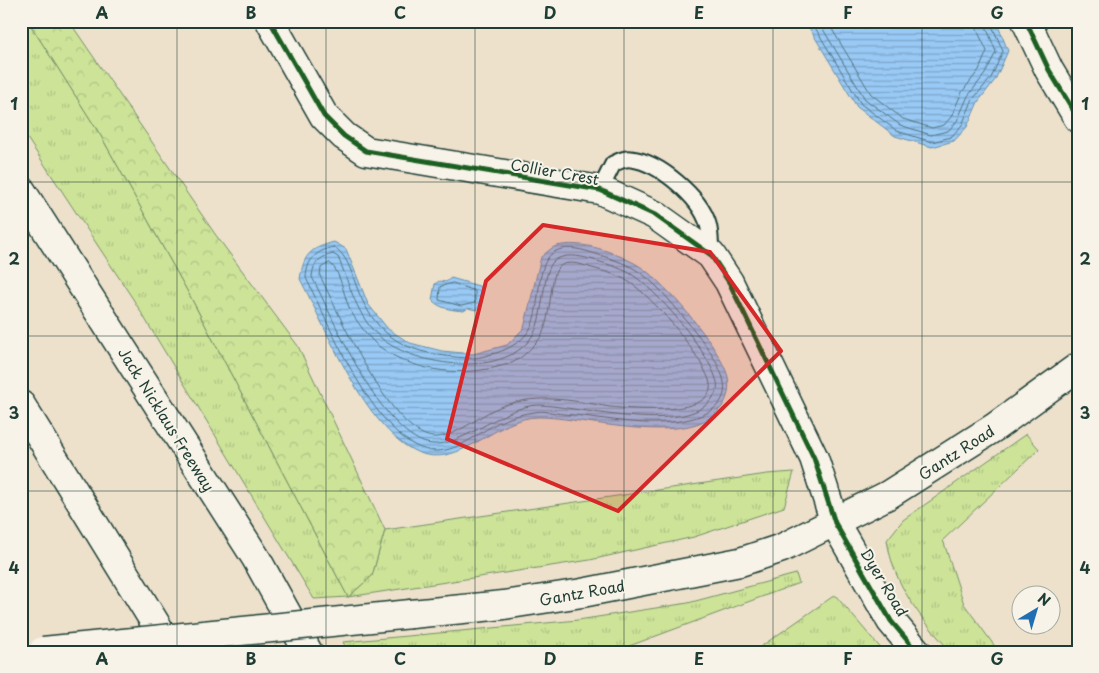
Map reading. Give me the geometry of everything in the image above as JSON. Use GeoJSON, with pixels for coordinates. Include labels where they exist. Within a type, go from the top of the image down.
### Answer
{"type":"FeatureCollection","features":[{"type":"Feature","properties":{"kind":"main road","name":"Collier Crest"},"geometry":{"type":"LineString","coordinates":[[270,21],[324,116],[344,136],[366,151],[600,190],[655,214],[711,255],[729,282],[814,458],[835,523]]}},
{"type":"Feature","properties":{"kind":"main road"},"geometry":{"type":"LineString","coordinates":[[1026,21],[1049,70],[1078,118]]}},
{"type":"Feature","properties":{"kind":"main road","name":"Jack Nicklaus Freeway"},"geometry":{"type":"LineString","coordinates":[[21,190],[256,558],[308,652]]}},
{"type":"Feature","properties":{"kind":"main road","name":"Gantz Road"},"geometry":{"type":"LineString","coordinates":[[37,651],[504,605],[582,593],[740,562],[782,548],[888,495],[995,427],[1078,366]]}},
{"type":"Feature","properties":{"kind":"main road"},"geometry":{"type":"LineString","coordinates":[[21,405],[172,652]]}},
{"type":"Feature","properties":{"kind":"main road","name":"Dyer Road"},"geometry":{"type":"LineString","coordinates":[[835,523],[891,621],[917,652]]}},
{"type":"Feature","properties":{"kind":"lane"},"geometry":{"type":"LineString","coordinates":[[600,190],[613,164],[630,158],[649,164],[672,180],[694,200],[708,224],[711,255]]}},
{"type":"Feature","properties":{"kind":"highlighted area"},"geometry":{"type":"Polygon","coordinates":[[[543,225],[710,252],[781,351],[618,511],[447,439],[486,281],[543,225]]]}},
{"type":"Feature","properties":{"kind":"green space"},"geometry":{"type":"Polygon","coordinates":[[[21,21],[28,21],[101,136],[189,294],[348,597],[314,599],[133,299],[21,129],[21,21]]]}},
{"type":"Feature","properties":{"kind":"green space"},"geometry":{"type":"Polygon","coordinates":[[[28,21],[69,21],[215,234],[298,346],[385,530],[372,576],[348,597],[189,294],[101,136],[28,21]]]}},
{"type":"Feature","properties":{"kind":"green space"},"geometry":{"type":"Polygon","coordinates":[[[1026,434],[1039,449],[943,540],[964,604],[999,652],[951,652],[919,614],[902,587],[887,540],[903,520],[1026,434]]]}},
{"type":"Feature","properties":{"kind":"green space"},"geometry":{"type":"Polygon","coordinates":[[[794,472],[784,507],[694,537],[590,560],[348,597],[372,576],[385,530],[767,474],[794,472]]]}},
{"type":"Feature","properties":{"kind":"green space"},"geometry":{"type":"Polygon","coordinates":[[[796,574],[799,583],[613,652],[348,652],[343,642],[578,620],[688,603],[796,574]]]}},
{"type":"Feature","properties":{"kind":"green space"},"geometry":{"type":"Polygon","coordinates":[[[835,595],[884,652],[753,652],[835,595]]]}},
{"type":"Feature","properties":{"kind":"water"},"geometry":{"type":"Polygon","coordinates":[[[805,21],[993,21],[999,28],[1008,51],[995,80],[978,102],[967,127],[954,141],[932,147],[895,136],[857,107],[805,21]]]}},
{"type":"Feature","properties":{"kind":"water"},"geometry":{"type":"Polygon","coordinates":[[[334,242],[346,249],[368,304],[388,329],[410,343],[442,351],[473,354],[507,345],[524,328],[541,257],[551,249],[557,246],[577,245],[598,248],[618,255],[636,264],[660,283],[703,332],[723,364],[728,377],[729,389],[727,397],[721,408],[706,420],[685,427],[661,429],[635,428],[539,417],[523,419],[508,425],[463,449],[448,454],[433,456],[417,452],[398,440],[380,422],[364,400],[335,349],[300,279],[304,263],[310,253],[319,247],[334,242]]]}},
{"type":"Feature","properties":{"kind":"water"},"geometry":{"type":"Polygon","coordinates":[[[451,278],[479,286],[482,289],[480,305],[476,310],[468,308],[464,311],[447,308],[432,300],[435,284],[439,281],[446,282],[451,278]]]}},
{"type":"Feature","properties":{"kind":"cycle path"},"geometry":{"type":"LineString","coordinates":[[270,21],[324,116],[344,136],[366,151],[600,190],[655,215],[711,255],[729,282],[814,458],[835,523],[891,621],[917,652]]}},
{"type":"Feature","properties":{"kind":"cycle path"},"geometry":{"type":"LineString","coordinates":[[1026,21],[1049,70],[1078,118]]}}]}
